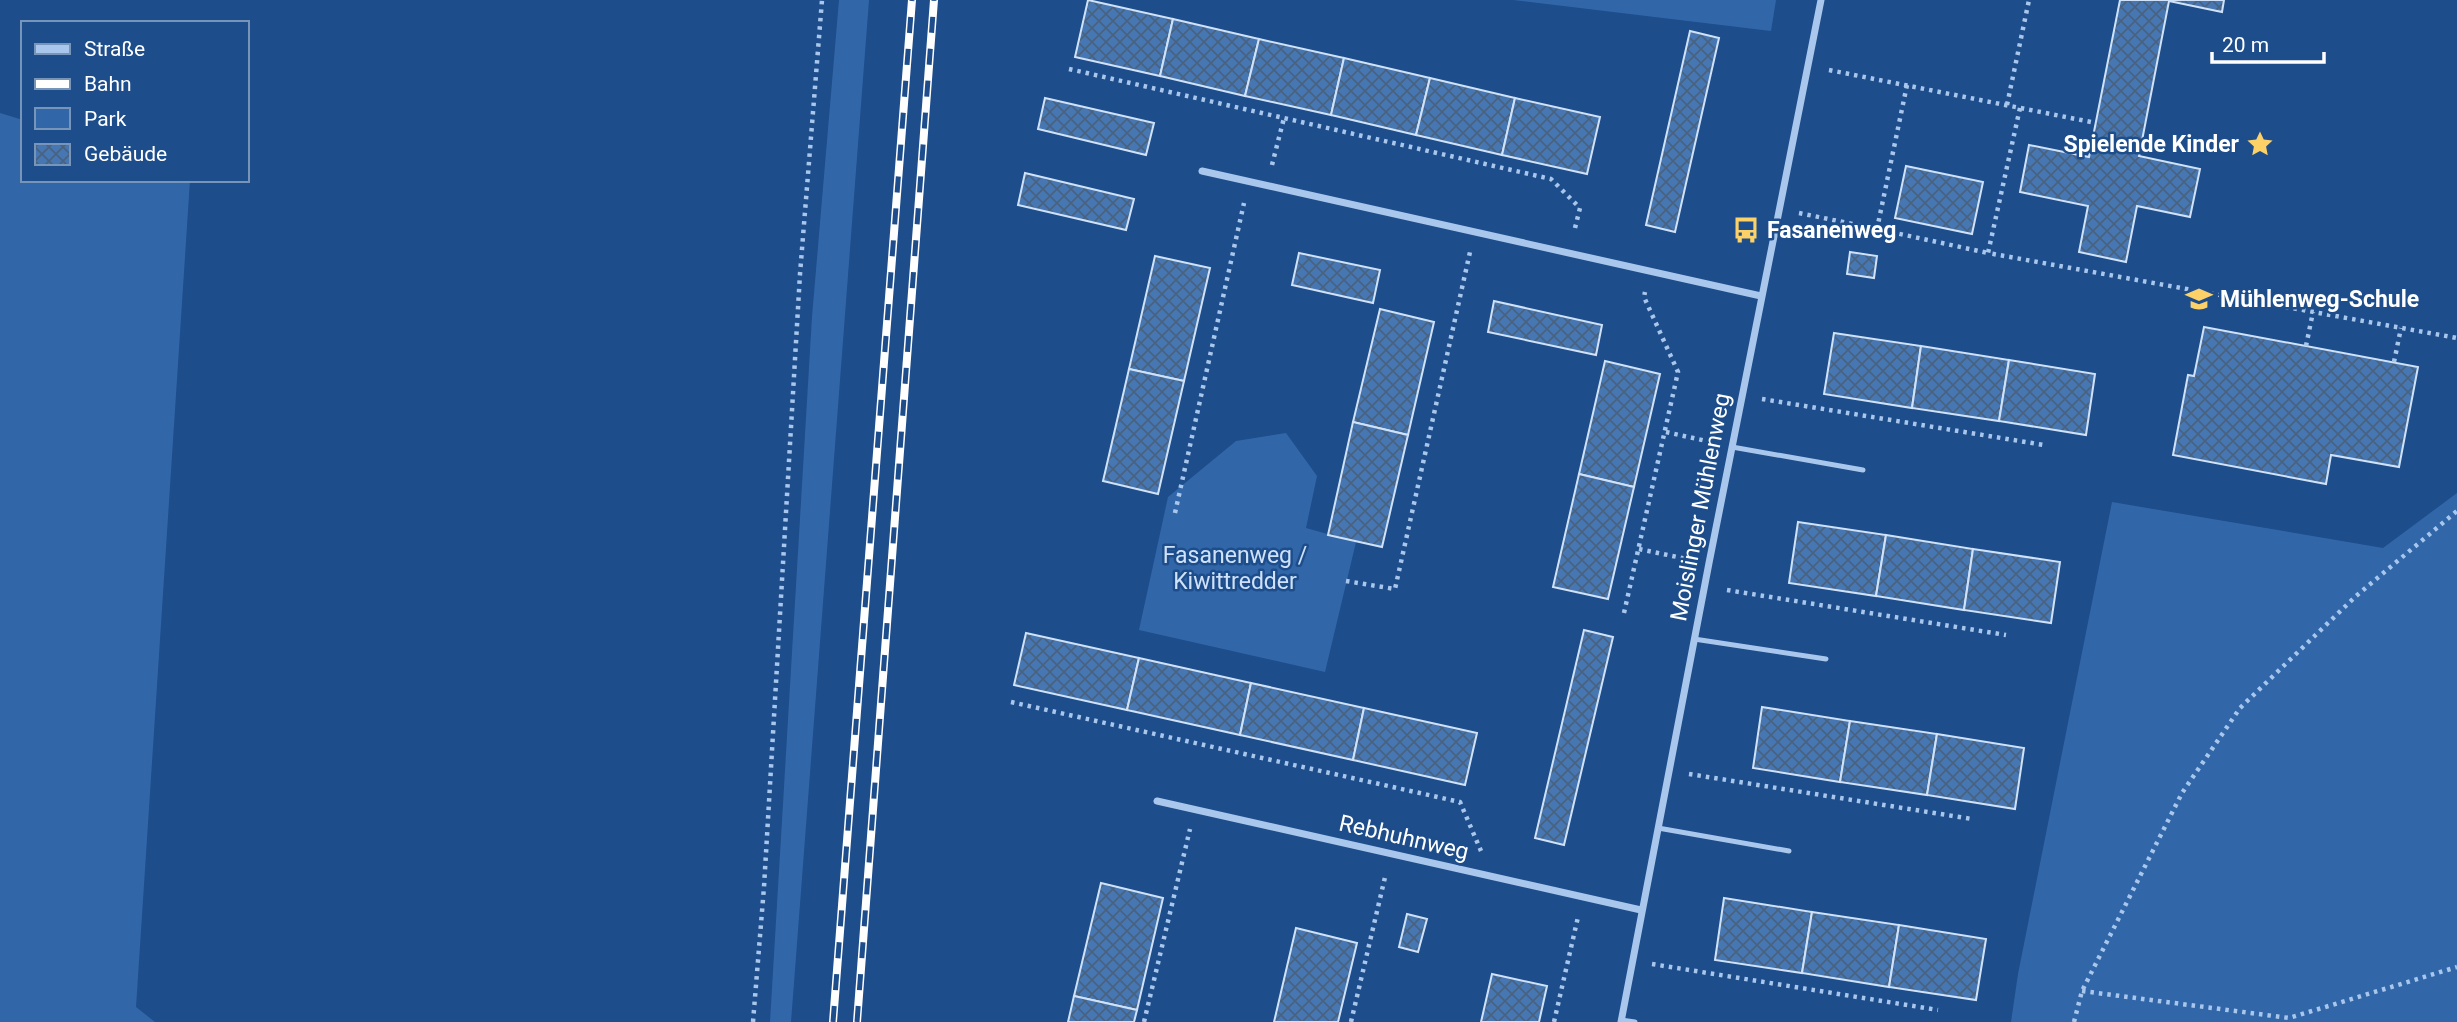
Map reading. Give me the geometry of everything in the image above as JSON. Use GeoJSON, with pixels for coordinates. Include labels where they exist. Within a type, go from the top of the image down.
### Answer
{"type":"FeatureCollection","features":[{"type":"Feature","properties":{"kind":"street","name":"Moislinger Mühlenweg"},"geometry":{"type":"LineString","coordinates":[[1621,1021],[1704,586],[1821,0]]}},
{"type":"Feature","properties":{"kind":"street"},"geometry":{"type":"LineString","coordinates":[[1202,171],[1761,296]]}},
{"type":"Feature","properties":{"kind":"street","name":"Rebhuhnweg"},"geometry":{"type":"LineString","coordinates":[[1157,801],[1642,910]]}},
{"type":"Feature","properties":{"kind":"lane"},"geometry":{"type":"LineString","coordinates":[[1732,447],[1863,470]]}},
{"type":"Feature","properties":{"kind":"lane"},"geometry":{"type":"LineString","coordinates":[[1695,639],[1826,659]]}},
{"type":"Feature","properties":{"kind":"lane"},"geometry":{"type":"LineString","coordinates":[[1657,828],[1789,851]]}},
{"type":"Feature","properties":{"kind":"lane"},"geometry":{"type":"LineString","coordinates":[[1621,1021],[1635,1022]]}},
{"type":"Feature","properties":{"kind":"path"},"geometry":{"type":"LineString","coordinates":[[753,1022],[764,887],[800,274],[822,0]]}},
{"type":"Feature","properties":{"kind":"path"},"geometry":{"type":"LineString","coordinates":[[2007,106],[2029,0]]}},
{"type":"Feature","properties":{"kind":"path"},"geometry":{"type":"LineString","coordinates":[[1808,66],[2096,123]]}},
{"type":"Feature","properties":{"kind":"path"},"geometry":{"type":"LineString","coordinates":[[1069,69],[1551,179],[1580,208],[1569,253]]}},
{"type":"Feature","properties":{"kind":"path"},"geometry":{"type":"LineString","coordinates":[[1877,229],[1907,85]]}},
{"type":"Feature","properties":{"kind":"path"},"geometry":{"type":"LineString","coordinates":[[1988,253],[2020,108]]}},
{"type":"Feature","properties":{"kind":"path"},"geometry":{"type":"LineString","coordinates":[[1268,185],[1284,118]]}},
{"type":"Feature","properties":{"kind":"path"},"geometry":{"type":"LineString","coordinates":[[1175,513],[1249,181]]}},
{"type":"Feature","properties":{"kind":"path"},"geometry":{"type":"LineString","coordinates":[[1779,209],[1988,253],[2457,338]]}},
{"type":"Feature","properties":{"kind":"path"},"geometry":{"type":"LineString","coordinates":[[1346,581],[1395,589],[1475,232]]}},
{"type":"Feature","properties":{"kind":"path"},"geometry":{"type":"LineString","coordinates":[[1624,613],[1678,372],[1644,297],[1650,271]]}},
{"type":"Feature","properties":{"kind":"path"},"geometry":{"type":"LineString","coordinates":[[2306,346],[2313,312]]}},
{"type":"Feature","properties":{"kind":"path"},"geometry":{"type":"LineString","coordinates":[[2394,362],[2402,328]]}},
{"type":"Feature","properties":{"kind":"path"},"geometry":{"type":"LineString","coordinates":[[1742,395],[2044,445]]}},
{"type":"Feature","properties":{"kind":"path"},"geometry":{"type":"LineString","coordinates":[[1666,432],[1732,447]]}},
{"type":"Feature","properties":{"kind":"path"},"geometry":{"type":"LineString","coordinates":[[2074,1022],[2082,991],[2182,793],[2240,708],[2356,596],[2457,511]]}},
{"type":"Feature","properties":{"kind":"path"},"geometry":{"type":"LineString","coordinates":[[1639,549],[1709,563]]}},
{"type":"Feature","properties":{"kind":"path"},"geometry":{"type":"LineString","coordinates":[[1704,586],[2006,635]]}},
{"type":"Feature","properties":{"kind":"path"},"geometry":{"type":"LineString","coordinates":[[1011,702],[1460,802],[1492,876]]}},
{"type":"Feature","properties":{"kind":"path"},"geometry":{"type":"LineString","coordinates":[[1669,769],[1713,779],[1972,819]]}},
{"type":"Feature","properties":{"kind":"path"},"geometry":{"type":"LineString","coordinates":[[1144,1022],[1194,809]]}},
{"type":"Feature","properties":{"kind":"path"},"geometry":{"type":"LineString","coordinates":[[1351,1022],[1390,853]]}},
{"type":"Feature","properties":{"kind":"path"},"geometry":{"type":"LineString","coordinates":[[1554,1022],[1582,897]]}},
{"type":"Feature","properties":{"kind":"path"},"geometry":{"type":"LineString","coordinates":[[1632,960],[1938,1010]]}},
{"type":"Feature","properties":{"kind":"path"},"geometry":{"type":"LineString","coordinates":[[2082,991],[2290,1018],[2457,967]]}},
{"type":"Feature","properties":{"kind":"green space"},"geometry":{"type":"Polygon","coordinates":[[[839,0],[869,0],[791,1022],[770,1022],[812,317],[839,0]]]}},
{"type":"Feature","properties":{"kind":"green space"},"geometry":{"type":"Polygon","coordinates":[[[1513,0],[1776,0],[1771,31],[1513,0]]]}},
{"type":"Feature","properties":{"kind":"green space"},"geometry":{"type":"Polygon","coordinates":[[[0,113],[21,119],[21,182],[190,182],[136,1007],[155,1022],[0,1022],[0,113]]]}},
{"type":"Feature","properties":{"kind":"green space","name":"Fasanenweg / Kiwittredder"},"geometry":{"type":"Polygon","coordinates":[[[1286,433],[1317,476],[1306,528],[1356,542],[1325,672],[1139,630],[1168,497],[1236,441],[1286,433]]]}},
{"type":"Feature","properties":{"kind":"green space"},"geometry":{"type":"Polygon","coordinates":[[[2457,493],[2457,1022],[2011,1022],[2018,974],[2112,502],[2383,548],[2457,493]]]}},
{"type":"Feature","properties":{"kind":"building"},"geometry":{"type":"Polygon","coordinates":[[[1088,0],[1173,19],[1160,76],[1075,57],[1088,0]]]}},
{"type":"Feature","properties":{"kind":"building"},"geometry":{"type":"Polygon","coordinates":[[[2120,0],[2224,0],[2222,12],[2169,1],[2139,156],[2200,169],[2190,217],[2137,206],[2126,262],[2079,252],[2088,206],[2020,192],[2029,145],[2089,157],[2120,0]]]}},
{"type":"Feature","properties":{"kind":"building"},"geometry":{"type":"Polygon","coordinates":[[[1173,19],[1259,39],[1245,96],[1160,76],[1173,19]]]}},
{"type":"Feature","properties":{"kind":"building"},"geometry":{"type":"Polygon","coordinates":[[[1690,31],[1719,38],[1675,232],[1646,225],[1690,31]]]}},
{"type":"Feature","properties":{"kind":"building"},"geometry":{"type":"Polygon","coordinates":[[[1259,39],[1344,58],[1331,115],[1245,96],[1259,39]]]}},
{"type":"Feature","properties":{"kind":"building"},"geometry":{"type":"Polygon","coordinates":[[[1344,58],[1430,78],[1416,135],[1331,115],[1344,58]]]}},
{"type":"Feature","properties":{"kind":"building"},"geometry":{"type":"Polygon","coordinates":[[[1430,78],[1515,98],[1502,155],[1416,135],[1430,78]]]}},
{"type":"Feature","properties":{"kind":"building"},"geometry":{"type":"Polygon","coordinates":[[[1045,98],[1154,123],[1146,155],[1038,129],[1045,98]]]}},
{"type":"Feature","properties":{"kind":"building"},"geometry":{"type":"Polygon","coordinates":[[[1515,98],[1600,117],[1587,174],[1502,155],[1515,98]]]}},
{"type":"Feature","properties":{"kind":"building"},"geometry":{"type":"Polygon","coordinates":[[[1906,166],[1983,182],[1972,234],[1895,218],[1906,166]]]}},
{"type":"Feature","properties":{"kind":"building"},"geometry":{"type":"Polygon","coordinates":[[[1025,173],[1134,199],[1126,230],[1018,205],[1025,173]]]}},
{"type":"Feature","properties":{"kind":"building"},"geometry":{"type":"Polygon","coordinates":[[[1850,252],[1877,256],[1874,278],[1847,274],[1850,252]]]}},
{"type":"Feature","properties":{"kind":"building"},"geometry":{"type":"Polygon","coordinates":[[[1299,253],[1380,270],[1373,303],[1292,285],[1299,253]]]}},
{"type":"Feature","properties":{"kind":"building"},"geometry":{"type":"Polygon","coordinates":[[[1155,256],[1210,268],[1184,381],[1129,369],[1155,256]]]}},
{"type":"Feature","properties":{"kind":"building"},"geometry":{"type":"Polygon","coordinates":[[[1494,301],[1602,325],[1596,355],[1488,332],[1494,301]]]}},
{"type":"Feature","properties":{"kind":"building"},"geometry":{"type":"Polygon","coordinates":[[[1380,309],[1434,322],[1408,435],[1353,422],[1380,309]]]}},
{"type":"Feature","properties":{"kind":"building"},"geometry":{"type":"Polygon","coordinates":[[[2204,327],[2418,367],[2399,467],[2331,455],[2326,484],[2173,455],[2188,375],[2194,376],[2204,327]]]}},
{"type":"Feature","properties":{"kind":"building"},"geometry":{"type":"Polygon","coordinates":[[[1834,333],[1921,346],[1912,408],[1824,394],[1834,333]]]}},
{"type":"Feature","properties":{"kind":"building"},"geometry":{"type":"Polygon","coordinates":[[[1921,346],[2009,360],[1999,421],[1912,408],[1921,346]]]}},
{"type":"Feature","properties":{"kind":"building"},"geometry":{"type":"Polygon","coordinates":[[[2009,360],[2095,374],[2086,435],[1999,421],[2009,360]]]}},
{"type":"Feature","properties":{"kind":"building"},"geometry":{"type":"Polygon","coordinates":[[[1605,361],[1660,374],[1634,487],[1579,474],[1605,361]]]}},
{"type":"Feature","properties":{"kind":"building"},"geometry":{"type":"Polygon","coordinates":[[[1129,369],[1184,381],[1158,494],[1103,481],[1129,369]]]}},
{"type":"Feature","properties":{"kind":"building"},"geometry":{"type":"Polygon","coordinates":[[[1353,422],[1408,435],[1382,547],[1328,535],[1353,422]]]}},
{"type":"Feature","properties":{"kind":"building"},"geometry":{"type":"Polygon","coordinates":[[[1579,474],[1634,487],[1608,599],[1553,587],[1579,474]]]}},
{"type":"Feature","properties":{"kind":"building"},"geometry":{"type":"Polygon","coordinates":[[[1798,522],[1886,535],[1876,596],[1789,583],[1798,522]]]}},
{"type":"Feature","properties":{"kind":"building"},"geometry":{"type":"Polygon","coordinates":[[[1886,535],[1973,549],[1964,610],[1876,596],[1886,535]]]}},
{"type":"Feature","properties":{"kind":"building"},"geometry":{"type":"Polygon","coordinates":[[[1973,549],[2060,562],[2051,623],[1964,610],[1973,549]]]}},
{"type":"Feature","properties":{"kind":"building"},"geometry":{"type":"Polygon","coordinates":[[[1584,630],[1613,637],[1564,845],[1535,838],[1584,630]]]}},
{"type":"Feature","properties":{"kind":"building"},"geometry":{"type":"Polygon","coordinates":[[[1026,633],[1139,658],[1127,710],[1014,685],[1026,633]]]}},
{"type":"Feature","properties":{"kind":"building"},"geometry":{"type":"Polygon","coordinates":[[[1139,658],[1251,683],[1240,735],[1127,710],[1139,658]]]}},
{"type":"Feature","properties":{"kind":"building"},"geometry":{"type":"Polygon","coordinates":[[[1251,683],[1364,708],[1353,760],[1240,735],[1251,683]]]}},
{"type":"Feature","properties":{"kind":"building"},"geometry":{"type":"Polygon","coordinates":[[[1762,707],[1850,721],[1840,782],[1753,768],[1762,707]]]}},
{"type":"Feature","properties":{"kind":"building"},"geometry":{"type":"Polygon","coordinates":[[[1364,708],[1477,733],[1465,785],[1353,760],[1364,708]]]}},
{"type":"Feature","properties":{"kind":"building"},"geometry":{"type":"Polygon","coordinates":[[[1850,721],[1937,734],[1927,795],[1840,782],[1850,721]]]}},
{"type":"Feature","properties":{"kind":"building"},"geometry":{"type":"Polygon","coordinates":[[[1937,734],[2024,748],[2015,809],[1927,795],[1937,734]]]}},
{"type":"Feature","properties":{"kind":"building"},"geometry":{"type":"Polygon","coordinates":[[[1101,883],[1163,898],[1137,1010],[1074,996],[1101,883]]]}},
{"type":"Feature","properties":{"kind":"building"},"geometry":{"type":"Polygon","coordinates":[[[1724,898],[1812,912],[1802,973],[1715,960],[1724,898]]]}},
{"type":"Feature","properties":{"kind":"building"},"geometry":{"type":"Polygon","coordinates":[[[1812,912],[1899,925],[1889,987],[1802,973],[1812,912]]]}},
{"type":"Feature","properties":{"kind":"building"},"geometry":{"type":"Polygon","coordinates":[[[1407,914],[1427,919],[1418,952],[1399,947],[1407,914]]]}},
{"type":"Feature","properties":{"kind":"building"},"geometry":{"type":"Polygon","coordinates":[[[1899,925],[1986,939],[1976,1000],[1889,987],[1899,925]]]}},
{"type":"Feature","properties":{"kind":"building"},"geometry":{"type":"Polygon","coordinates":[[[1296,928],[1357,943],[1338,1022],[1274,1022],[1296,928]]]}},
{"type":"Feature","properties":{"kind":"building"},"geometry":{"type":"Polygon","coordinates":[[[1492,974],[1547,986],[1539,1022],[1481,1022],[1492,974]]]}},
{"type":"Feature","properties":{"kind":"building"},"geometry":{"type":"Polygon","coordinates":[[[1074,996],[1137,1010],[1134,1022],[1068,1022],[1074,996]]]}},
{"type":"Feature","properties":{"kind":"railway"},"geometry":{"type":"LineString","coordinates":[[833,1022],[912,0]]}},
{"type":"Feature","properties":{"kind":"railway"},"geometry":{"type":"LineString","coordinates":[[857,1022],[934,0]]}},
{"type":"Feature","properties":{"kind":"place","name":"Spielende Kinder"},"geometry":{"type":"Point","coordinates":[2260,144]}},
{"type":"Feature","properties":{"kind":"place","name":"Fasanenweg"},"geometry":{"type":"Point","coordinates":[1746,230]}},
{"type":"Feature","properties":{"kind":"place","name":"Mühlenweg-Schule"},"geometry":{"type":"Point","coordinates":[2199,299]}}]}
